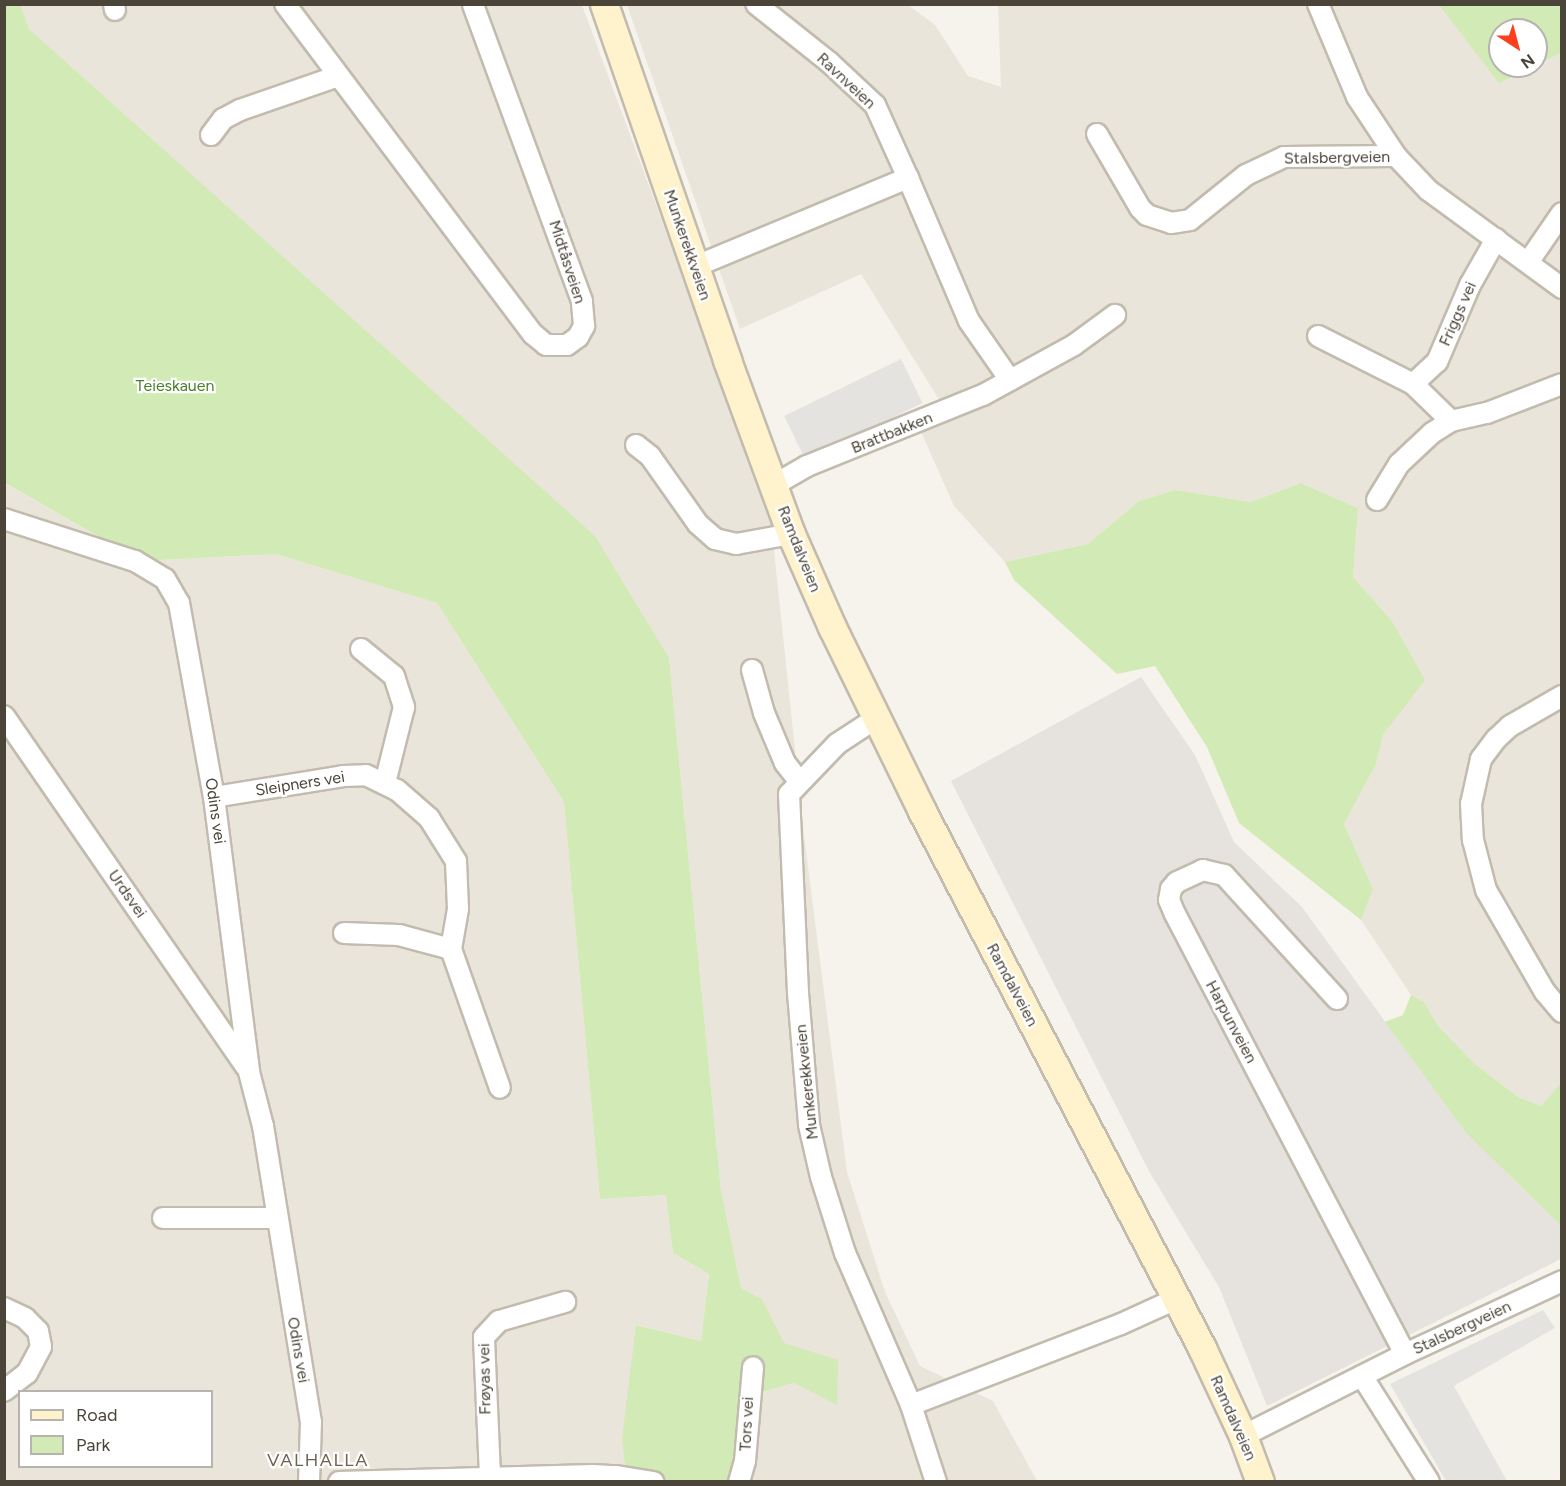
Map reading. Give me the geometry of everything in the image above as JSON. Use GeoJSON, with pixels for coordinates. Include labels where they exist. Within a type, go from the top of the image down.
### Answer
{"type":"FeatureCollection","features":[{"type":"Feature","properties":{"kind":"main road","name":"Munkerekkveien"},"geometry":{"type":"LineString","coordinates":[[604,4],[694,267],[774,485]]}},
{"type":"Feature","properties":{"kind":"main road","name":"Ramdalveien"},"geometry":{"type":"LineString","coordinates":[[774,485],[791,534],[875,719],[1176,1299],[1244,1436],[1260,1482]]}},
{"type":"Feature","properties":{"kind":"street","name":"Midtåsveien"},"geometry":{"type":"LineString","coordinates":[[285,4],[533,334],[546,345],[560,347],[574,342],[584,326],[579,291],[473,4]]}},
{"type":"Feature","properties":{"kind":"street","name":"Ravnveien"},"geometry":{"type":"LineString","coordinates":[[756,4],[829,62],[875,105],[969,321],[1010,380]]}},
{"type":"Feature","properties":{"kind":"street"},"geometry":{"type":"LineString","coordinates":[[1318,4],[1357,97],[1396,156]]}},
{"type":"Feature","properties":{"kind":"street"},"geometry":{"type":"LineString","coordinates":[[211,135],[223,120],[240,110],[338,76]]}},
{"type":"Feature","properties":{"kind":"street","name":"Stalsbergveien"},"geometry":{"type":"LineString","coordinates":[[1097,134],[1140,208],[1147,215],[1171,223],[1190,220],[1246,175],[1284,157],[1396,156],[1428,190],[1529,261],[1562,288]]}},
{"type":"Feature","properties":{"kind":"street"},"geometry":{"type":"LineString","coordinates":[[694,267],[908,178]]}},
{"type":"Feature","properties":{"kind":"street"},"geometry":{"type":"LineString","coordinates":[[1529,261],[1562,213]]}},
{"type":"Feature","properties":{"kind":"street","name":"Friggs vei"},"geometry":{"type":"LineString","coordinates":[[1413,384],[1437,362],[1470,285],[1496,239]]}},
{"type":"Feature","properties":{"kind":"street","name":"Brattbakken"},"geometry":{"type":"LineString","coordinates":[[774,485],[807,466],[906,429],[1010,380],[1074,345],[1115,315]]}},
{"type":"Feature","properties":{"kind":"street"},"geometry":{"type":"LineString","coordinates":[[1318,336],[1413,384],[1451,421]]}},
{"type":"Feature","properties":{"kind":"street"},"geometry":{"type":"LineString","coordinates":[[1377,500],[1410,452],[1451,421],[1487,413],[1562,384]]}},
{"type":"Feature","properties":{"kind":"street"},"geometry":{"type":"LineString","coordinates":[[636,446],[650,456],[699,524],[715,539],[736,544],[791,534]]}},
{"type":"Feature","properties":{"kind":"street","name":"Odins vei"},"geometry":{"type":"LineString","coordinates":[[4,519],[135,561],[165,579],[182,615],[214,797],[249,1072],[263,1126],[310,1422],[309,1482]]}},
{"type":"Feature","properties":{"kind":"street"},"geometry":{"type":"LineString","coordinates":[[361,649],[394,676],[404,707],[385,783]]}},
{"type":"Feature","properties":{"kind":"street"},"geometry":{"type":"LineString","coordinates":[[752,670],[768,723],[785,763],[799,781]]}},
{"type":"Feature","properties":{"kind":"street"},"geometry":{"type":"LineString","coordinates":[[1562,696],[1510,726],[1496,739],[1481,759],[1471,804],[1473,840],[1486,890],[1539,983],[1562,1012]]}},
{"type":"Feature","properties":{"kind":"street","name":"Urdsvei"},"geometry":{"type":"LineString","coordinates":[[4,716],[222,1027],[249,1072]]}},
{"type":"Feature","properties":{"kind":"street","name":"Munkerekkveien"},"geometry":{"type":"LineString","coordinates":[[875,719],[837,744],[792,788],[788,803],[809,1125],[845,1253],[910,1405],[936,1482]]}},
{"type":"Feature","properties":{"kind":"street","name":"Sleipners vei"},"geometry":{"type":"LineString","coordinates":[[214,797],[343,776],[366,775],[385,783],[429,818],[456,861],[458,909],[451,949],[500,1088]]}},
{"type":"Feature","properties":{"kind":"street","name":"Harpunveien"},"geometry":{"type":"LineString","coordinates":[[1337,999],[1224,875],[1203,870],[1177,882],[1171,889],[1169,900],[1176,914],[1405,1354]]}},
{"type":"Feature","properties":{"kind":"street"},"geometry":{"type":"LineString","coordinates":[[344,933],[399,935],[451,949]]}},
{"type":"Feature","properties":{"kind":"street"},"geometry":{"type":"LineString","coordinates":[[164,1218],[277,1218]]}},
{"type":"Feature","properties":{"kind":"street","name":"Stalsbergveien"},"geometry":{"type":"LineString","coordinates":[[1244,1436],[1405,1354],[1562,1281]]}},
{"type":"Feature","properties":{"kind":"street"},"geometry":{"type":"LineString","coordinates":[[910,1405],[1121,1324],[1176,1299]]}},
{"type":"Feature","properties":{"kind":"street","name":"Frøyas vei"},"geometry":{"type":"LineString","coordinates":[[490,1476],[484,1337],[499,1321],[565,1302]]}},
{"type":"Feature","properties":{"kind":"street"},"geometry":{"type":"LineString","coordinates":[[4,1308],[25,1318],[38,1331],[41,1347],[27,1373],[4,1391]]}},
{"type":"Feature","properties":{"kind":"street","name":"Tors vei"},"geometry":{"type":"LineString","coordinates":[[739,1482],[745,1461],[753,1367]]}},
{"type":"Feature","properties":{"kind":"street"},"geometry":{"type":"LineString","coordinates":[[1362,1376],[1429,1482]]}},
{"type":"Feature","properties":{"kind":"street"},"geometry":{"type":"LineString","coordinates":[[339,1482],[490,1476],[654,1482]]}},
{"type":"Feature","properties":{"kind":"shaded area"},"geometry":{"type":"Polygon","coordinates":[[[20,5],[582,5],[770,512],[804,835],[847,1172],[885,1292],[920,1366],[993,1401],[1037,1481],[730,1481],[744,1397],[794,1383],[783,1343],[762,1299],[741,1288],[721,1191],[669,658],[29,29],[20,5]]]}},
{"type":"Feature","properties":{"kind":"shaded area"},"geometry":{"type":"Polygon","coordinates":[[[627,5],[908,5],[935,25],[968,76],[1001,87],[998,5],[1439,5],[1488,68],[1488,78],[1496,78],[1499,82],[1508,78],[1548,78],[1548,59],[1561,53],[1562,1083],[1541,1106],[1518,1097],[1475,1064],[1439,1027],[1424,1002],[1411,995],[1361,920],[1373,889],[1344,824],[1376,764],[1383,735],[1424,680],[1392,621],[1353,577],[1358,508],[1301,483],[1251,502],[1175,490],[1139,501],[1088,544],[1005,562],[954,506],[918,425],[943,406],[861,274],[740,329],[627,5]]]}},
{"type":"Feature","properties":{"kind":"shaded area"},"geometry":{"type":"Polygon","coordinates":[[[901,359],[922,403],[806,460],[784,416],[901,359]]]}},
{"type":"Feature","properties":{"kind":"shaded area"},"geometry":{"type":"Polygon","coordinates":[[[4,483],[141,561],[276,554],[437,603],[564,802],[600,1199],[666,1195],[673,1253],[709,1274],[701,1341],[637,1325],[627,1481],[5,1481],[4,483]]]}},
{"type":"Feature","properties":{"kind":"shaded area"},"geometry":{"type":"Polygon","coordinates":[[[1141,677],[1195,755],[1234,842],[1302,907],[1466,1133],[1561,1226],[1561,1259],[1267,1406],[1219,1287],[1150,1173],[951,781],[1141,677]]]}},
{"type":"Feature","properties":{"kind":"shaded area"},"geometry":{"type":"Polygon","coordinates":[[[1543,1310],[1555,1328],[1454,1386],[1507,1481],[1446,1481],[1390,1384],[1543,1310]]]}},
{"type":"Feature","properties":{"kind":"green space","name":"Teieskauen"},"geometry":{"type":"Polygon","coordinates":[[[20,4],[29,29],[595,536],[669,658],[721,1191],[741,1288],[762,1299],[784,1343],[838,1360],[837,1405],[794,1383],[744,1397],[730,1481],[627,1481],[622,1439],[636,1325],[701,1341],[709,1274],[673,1253],[666,1195],[600,1199],[564,802],[437,603],[276,554],[141,561],[5,483],[4,5],[20,4]]]}},
{"type":"Feature","properties":{"kind":"green space"},"geometry":{"type":"Polygon","coordinates":[[[1439,5],[1561,5],[1561,53],[1548,59],[1548,18],[1488,18],[1488,69],[1439,5]]]}},
{"type":"Feature","properties":{"kind":"green space"},"geometry":{"type":"Polygon","coordinates":[[[1495,78],[1510,78],[1499,83],[1495,78]]]}},
{"type":"Feature","properties":{"kind":"green space"},"geometry":{"type":"Polygon","coordinates":[[[1301,483],[1358,508],[1353,577],[1392,621],[1425,680],[1383,735],[1376,764],[1344,824],[1373,889],[1361,920],[1239,823],[1207,747],[1155,666],[1117,674],[1014,580],[1005,562],[1088,544],[1139,501],[1175,490],[1251,502],[1301,483]]]}},
{"type":"Feature","properties":{"kind":"green space"},"geometry":{"type":"Polygon","coordinates":[[[1411,995],[1424,1002],[1439,1027],[1475,1064],[1518,1097],[1541,1106],[1561,1083],[1561,1226],[1466,1133],[1385,1022],[1403,1015],[1411,995]]]}},
{"type":"Feature","properties":{"kind":"district","name":"VALHALLA"},"geometry":{"type":"Point","coordinates":[318,1460]}}]}
